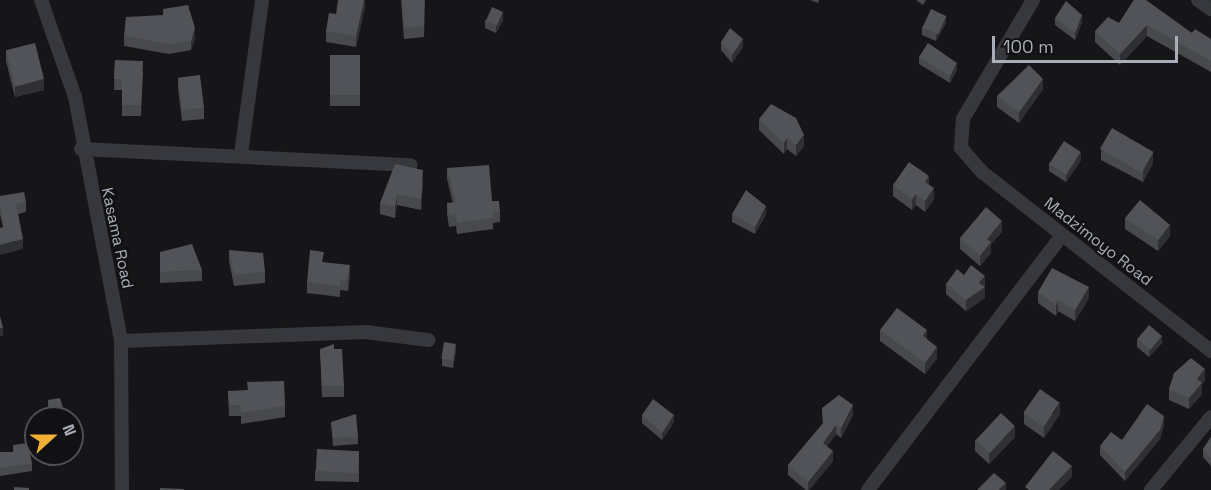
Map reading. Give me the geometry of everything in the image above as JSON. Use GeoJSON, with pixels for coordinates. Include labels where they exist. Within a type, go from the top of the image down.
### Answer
{"type":"FeatureCollection","features":[{"type":"Feature","properties":{"kind":"street","name":"Kasama Road"},"geometry":{"type":"LineString","coordinates":[[41,0],[72,87],[81,149],[121,341],[122,490]]}},
{"type":"Feature","properties":{"kind":"street"},"geometry":{"type":"LineString","coordinates":[[241,154],[262,0]]}},
{"type":"Feature","properties":{"kind":"street"},"geometry":{"type":"LineString","coordinates":[[1198,0],[1211,9]]}},
{"type":"Feature","properties":{"kind":"street","name":"Madzimoyo Road"},"geometry":{"type":"LineString","coordinates":[[1031,1],[963,119],[959,138],[966,157],[1211,351]]}},
{"type":"Feature","properties":{"kind":"street"},"geometry":{"type":"LineString","coordinates":[[81,149],[241,154],[411,165]]}},
{"type":"Feature","properties":{"kind":"street"},"geometry":{"type":"LineString","coordinates":[[868,490],[1062,235]]}},
{"type":"Feature","properties":{"kind":"street"},"geometry":{"type":"LineString","coordinates":[[121,341],[366,332],[428,340]]}},
{"type":"Feature","properties":{"kind":"street"},"geometry":{"type":"LineString","coordinates":[[1151,490],[1211,417]]}},
{"type":"Feature","properties":{"kind":"building"},"geometry":{"type":"Polygon","coordinates":[[[338,0],[364,0],[356,36],[326,31],[329,13],[336,14],[338,0]]]}},
{"type":"Feature","properties":{"kind":"building"},"geometry":{"type":"Polygon","coordinates":[[[402,0],[424,0],[424,26],[404,28],[402,0]]]}},
{"type":"Feature","properties":{"kind":"building"},"geometry":{"type":"Polygon","coordinates":[[[1134,0],[1146,0],[1192,33],[1195,29],[1211,39],[1211,61],[1147,25],[1120,54],[1095,31],[1108,17],[1119,23],[1134,0]]]}},
{"type":"Feature","properties":{"kind":"building"},"geometry":{"type":"Polygon","coordinates":[[[1066,1],[1082,15],[1075,33],[1055,18],[1066,1]]]}},
{"type":"Feature","properties":{"kind":"building"},"geometry":{"type":"Polygon","coordinates":[[[188,5],[195,28],[191,41],[169,44],[124,36],[126,17],[164,15],[163,9],[188,5]]]}},
{"type":"Feature","properties":{"kind":"building"},"geometry":{"type":"Polygon","coordinates":[[[492,7],[503,12],[497,26],[486,21],[492,7]]]}},
{"type":"Feature","properties":{"kind":"building"},"geometry":{"type":"Polygon","coordinates":[[[931,9],[946,16],[938,34],[923,27],[931,9]]]}},
{"type":"Feature","properties":{"kind":"building"},"geometry":{"type":"Polygon","coordinates":[[[730,28],[743,39],[732,55],[721,42],[730,28]]]}},
{"type":"Feature","properties":{"kind":"building"},"geometry":{"type":"Polygon","coordinates":[[[35,43],[44,79],[15,86],[6,50],[35,43]]]}},
{"type":"Feature","properties":{"kind":"building"},"geometry":{"type":"Polygon","coordinates":[[[928,43],[957,63],[950,76],[919,57],[928,43]]]}},
{"type":"Feature","properties":{"kind":"building"},"geometry":{"type":"Polygon","coordinates":[[[330,55],[360,55],[360,95],[330,95],[330,55]]]}},
{"type":"Feature","properties":{"kind":"building"},"geometry":{"type":"Polygon","coordinates":[[[115,60],[143,61],[141,105],[122,105],[122,79],[114,79],[115,60]]]}},
{"type":"Feature","properties":{"kind":"building"},"geometry":{"type":"Polygon","coordinates":[[[1029,65],[1043,79],[1019,112],[997,96],[1029,65]]]}},
{"type":"Feature","properties":{"kind":"building"},"geometry":{"type":"Polygon","coordinates":[[[200,75],[204,108],[182,110],[178,78],[200,75]]]}},
{"type":"Feature","properties":{"kind":"building"},"geometry":{"type":"Polygon","coordinates":[[[771,104],[796,118],[804,135],[796,145],[787,138],[784,143],[759,119],[771,104]]]}},
{"type":"Feature","properties":{"kind":"building"},"geometry":{"type":"Polygon","coordinates":[[[1112,128],[1154,152],[1142,173],[1100,149],[1112,128]]]}},
{"type":"Feature","properties":{"kind":"building"},"geometry":{"type":"Polygon","coordinates":[[[1064,141],[1081,152],[1066,175],[1049,164],[1064,141]]]}},
{"type":"Feature","properties":{"kind":"building"},"geometry":{"type":"Polygon","coordinates":[[[909,162],[929,176],[925,182],[934,188],[925,201],[916,194],[912,199],[893,185],[909,162]]]}},
{"type":"Feature","properties":{"kind":"building"},"geometry":{"type":"Polygon","coordinates":[[[395,164],[423,170],[421,199],[397,194],[395,207],[380,203],[395,164]]]}},
{"type":"Feature","properties":{"kind":"building"},"geometry":{"type":"Polygon","coordinates":[[[489,165],[492,201],[499,201],[500,212],[493,212],[493,218],[457,223],[456,215],[449,216],[447,203],[456,202],[447,168],[489,165]]]}},
{"type":"Feature","properties":{"kind":"building"},"geometry":{"type":"Polygon","coordinates":[[[746,190],[766,206],[755,227],[732,214],[746,190]]]}},
{"type":"Feature","properties":{"kind":"building"},"geometry":{"type":"Polygon","coordinates":[[[24,192],[26,202],[16,204],[23,239],[0,245],[0,228],[4,227],[0,196],[24,192]]]}},
{"type":"Feature","properties":{"kind":"building"},"geometry":{"type":"Polygon","coordinates":[[[1140,200],[1170,225],[1158,240],[1125,218],[1140,200]]]}},
{"type":"Feature","properties":{"kind":"building"},"geometry":{"type":"Polygon","coordinates":[[[986,207],[1002,221],[987,239],[991,242],[980,256],[960,238],[986,207]]]}},
{"type":"Feature","properties":{"kind":"building"},"geometry":{"type":"Polygon","coordinates":[[[192,244],[202,270],[160,272],[160,252],[192,244]]]}},
{"type":"Feature","properties":{"kind":"building"},"geometry":{"type":"Polygon","coordinates":[[[229,250],[263,253],[265,272],[234,275],[229,250]]]}},
{"type":"Feature","properties":{"kind":"building"},"geometry":{"type":"Polygon","coordinates":[[[310,250],[324,252],[322,262],[350,265],[348,280],[340,279],[340,286],[307,282],[310,250]]]}},
{"type":"Feature","properties":{"kind":"building"},"geometry":{"type":"Polygon","coordinates":[[[971,265],[985,276],[979,283],[985,287],[966,300],[946,284],[957,269],[964,275],[971,265]]]}},
{"type":"Feature","properties":{"kind":"building"},"geometry":{"type":"Polygon","coordinates":[[[1052,268],[1089,287],[1075,310],[1058,300],[1056,305],[1038,292],[1052,268]]]}},
{"type":"Feature","properties":{"kind":"building"},"geometry":{"type":"Polygon","coordinates":[[[897,308],[927,330],[923,336],[937,347],[925,363],[880,330],[897,308]]]}},
{"type":"Feature","properties":{"kind":"building"},"geometry":{"type":"Polygon","coordinates":[[[1149,325],[1162,336],[1150,350],[1137,339],[1149,325]]]}},
{"type":"Feature","properties":{"kind":"building"},"geometry":{"type":"Polygon","coordinates":[[[444,342],[456,344],[453,361],[441,359],[444,342]]]}},
{"type":"Feature","properties":{"kind":"building"},"geometry":{"type":"Polygon","coordinates":[[[334,344],[334,349],[342,349],[344,386],[322,386],[320,349],[334,344]]]}},
{"type":"Feature","properties":{"kind":"building"},"geometry":{"type":"Polygon","coordinates":[[[1191,358],[1205,369],[1197,379],[1202,383],[1189,398],[1169,389],[1174,373],[1191,358]]]}},
{"type":"Feature","properties":{"kind":"building"},"geometry":{"type":"Polygon","coordinates":[[[284,381],[285,406],[241,413],[241,405],[229,405],[228,391],[248,390],[247,382],[284,381]]]}},
{"type":"Feature","properties":{"kind":"building"},"geometry":{"type":"Polygon","coordinates":[[[1040,389],[1060,403],[1043,427],[1023,413],[1040,389]]]}},
{"type":"Feature","properties":{"kind":"building"},"geometry":{"type":"Polygon","coordinates":[[[839,395],[853,405],[841,428],[836,425],[823,443],[833,451],[808,482],[788,465],[823,423],[822,408],[839,395]]]}},
{"type":"Feature","properties":{"kind":"building"},"geometry":{"type":"Polygon","coordinates":[[[60,398],[62,406],[49,406],[48,400],[60,398]]]}},
{"type":"Feature","properties":{"kind":"building"},"geometry":{"type":"Polygon","coordinates":[[[653,399],[674,415],[662,433],[642,415],[653,399]]]}},
{"type":"Feature","properties":{"kind":"building"},"geometry":{"type":"Polygon","coordinates":[[[1147,404],[1164,416],[1160,430],[1125,472],[1100,446],[1111,432],[1122,440],[1147,404]]]}},
{"type":"Feature","properties":{"kind":"building"},"geometry":{"type":"Polygon","coordinates":[[[1001,413],[1015,426],[990,453],[976,440],[1001,413]]]}},
{"type":"Feature","properties":{"kind":"building"},"geometry":{"type":"Polygon","coordinates":[[[356,414],[358,437],[333,438],[331,422],[356,414]]]}},
{"type":"Feature","properties":{"kind":"building"},"geometry":{"type":"Polygon","coordinates":[[[1211,437],[1211,459],[1203,449],[1211,437]]]}},
{"type":"Feature","properties":{"kind":"building"},"geometry":{"type":"Polygon","coordinates":[[[24,444],[24,464],[0,468],[0,452],[14,452],[13,445],[24,444]]]}},
{"type":"Feature","properties":{"kind":"building"},"geometry":{"type":"Polygon","coordinates":[[[317,449],[359,451],[358,473],[316,471],[317,449]]]}},
{"type":"Feature","properties":{"kind":"building"},"geometry":{"type":"Polygon","coordinates":[[[1053,451],[1072,466],[1049,490],[1029,490],[1025,487],[1053,451]]]}},
{"type":"Feature","properties":{"kind":"building"},"geometry":{"type":"Polygon","coordinates":[[[994,473],[1006,483],[999,490],[977,490],[994,473]]]}},
{"type":"Feature","properties":{"kind":"building"},"geometry":{"type":"Polygon","coordinates":[[[14,487],[29,488],[29,490],[14,490],[14,487]]]}},
{"type":"Feature","properties":{"kind":"building"},"geometry":{"type":"Polygon","coordinates":[[[160,488],[184,489],[184,490],[160,490],[160,488]]]}}]}
